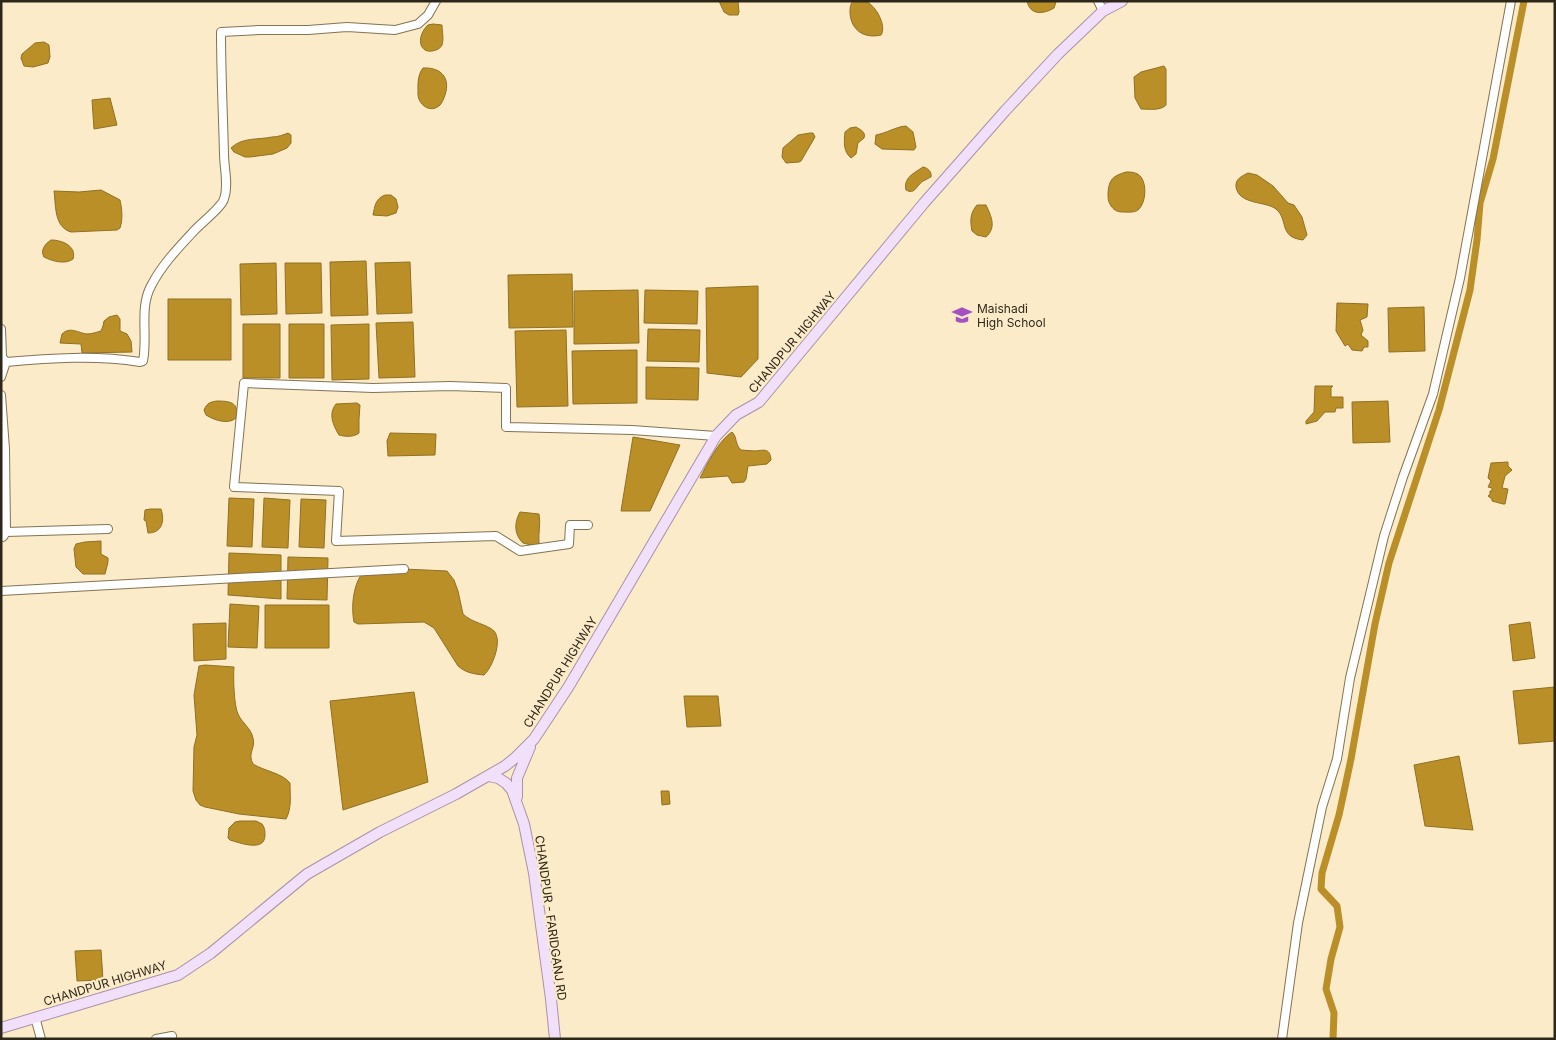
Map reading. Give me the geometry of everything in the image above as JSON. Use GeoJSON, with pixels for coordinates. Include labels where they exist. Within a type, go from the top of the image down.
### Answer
{"type":"FeatureCollection","features":[{"type":"Feature","properties":{"kind":"main road","name":"CHANDPUR HIGHWAY"},"geometry":{"type":"LineString","coordinates":[[1,1028],[178,975],[211,953],[307,874],[380,832],[489,776],[515,758],[534,739],[569,686],[716,436],[736,415],[759,402],[924,203],[1058,54],[1103,11],[1122,1]]}},
{"type":"Feature","properties":{"kind":"main road"},"geometry":{"type":"LineString","coordinates":[[517,803],[517,778],[534,739]]}},
{"type":"Feature","properties":{"kind":"main road"},"geometry":{"type":"LineString","coordinates":[[489,776],[498,778],[506,783],[512,790],[517,803]]}},
{"type":"Feature","properties":{"kind":"main road","name":"CHANDPUR - FARIDGANJ RD"},"geometry":{"type":"LineString","coordinates":[[517,803],[524,824],[532,865],[555,1039]]}},
{"type":"Feature","properties":{"kind":"street"},"geometry":{"type":"LineString","coordinates":[[6,362],[48,358],[140,362],[143,360],[145,348],[145,304],[150,287],[192,232],[220,207],[224,200],[226,182],[221,32],[347,27],[395,30],[418,24],[428,15],[436,1]]}},
{"type":"Feature","properties":{"kind":"street"},"geometry":{"type":"LineString","coordinates":[[1098,1],[1103,11]]}},
{"type":"Feature","properties":{"kind":"street"},"geometry":{"type":"LineString","coordinates":[[1282,1039],[1298,923],[1322,807],[1337,759],[1350,678],[1384,536],[1433,394],[1460,278],[1511,1]]}},
{"type":"Feature","properties":{"kind":"street"},"geometry":{"type":"LineString","coordinates":[[1,329],[2,357],[6,362]]}},
{"type":"Feature","properties":{"kind":"street"},"geometry":{"type":"LineString","coordinates":[[1,377],[6,362]]}},
{"type":"Feature","properties":{"kind":"street"},"geometry":{"type":"LineString","coordinates":[[588,525],[570,525],[569,544],[520,551],[496,536],[336,542],[339,491],[234,488],[244,383],[373,388],[450,386],[506,388],[506,427],[632,430],[716,436]]}},
{"type":"Feature","properties":{"kind":"street"},"geometry":{"type":"LineString","coordinates":[[1,395],[5,449],[4,535],[108,529]]}},
{"type":"Feature","properties":{"kind":"street"},"geometry":{"type":"LineString","coordinates":[[1,591],[404,569]]}},
{"type":"Feature","properties":{"kind":"street"},"geometry":{"type":"LineString","coordinates":[[35,1018],[41,1039]]}},
{"type":"Feature","properties":{"kind":"street"},"geometry":{"type":"LineString","coordinates":[[156,1039],[172,1036]]}},
{"type":"Feature","properties":{"kind":"shaded area"},"geometry":{"type":"Polygon","coordinates":[[[719,1],[738,1],[738,15],[729,15],[724,12],[719,1]]]}},
{"type":"Feature","properties":{"kind":"shaded area"},"geometry":{"type":"Polygon","coordinates":[[[853,1],[865,1],[873,7],[883,26],[881,35],[869,36],[856,28],[850,13],[853,1]]]}},
{"type":"Feature","properties":{"kind":"shaded area"},"geometry":{"type":"Polygon","coordinates":[[[1027,1],[1056,2],[1054,8],[1046,12],[1038,12],[1031,9],[1027,1]]]}},
{"type":"Feature","properties":{"kind":"shaded area"},"geometry":{"type":"Polygon","coordinates":[[[433,24],[442,25],[443,43],[437,50],[427,51],[422,47],[420,41],[426,27],[433,24]]]}},
{"type":"Feature","properties":{"kind":"shaded area"},"geometry":{"type":"Polygon","coordinates":[[[44,42],[49,45],[50,57],[48,63],[33,67],[24,66],[21,58],[22,54],[35,43],[44,42]]]}},
{"type":"Feature","properties":{"kind":"shaded area"},"geometry":{"type":"Polygon","coordinates":[[[1164,66],[1166,69],[1166,105],[1158,109],[1141,109],[1135,98],[1134,77],[1141,72],[1164,66]]]}},
{"type":"Feature","properties":{"kind":"shaded area"},"geometry":{"type":"Polygon","coordinates":[[[423,68],[439,71],[445,78],[445,95],[441,104],[433,109],[426,107],[420,102],[418,94],[418,81],[423,68]]]}},
{"type":"Feature","properties":{"kind":"shaded area"},"geometry":{"type":"Polygon","coordinates":[[[110,98],[117,125],[94,129],[92,100],[110,98]]]}},
{"type":"Feature","properties":{"kind":"shaded area"},"geometry":{"type":"Polygon","coordinates":[[[906,126],[913,132],[916,147],[914,150],[882,149],[875,144],[876,135],[906,126]]]}},
{"type":"Feature","properties":{"kind":"shaded area"},"geometry":{"type":"Polygon","coordinates":[[[856,127],[863,131],[864,138],[858,143],[856,154],[851,158],[845,149],[845,132],[850,128],[856,127]]]}},
{"type":"Feature","properties":{"kind":"shaded area"},"geometry":{"type":"Polygon","coordinates":[[[288,133],[291,135],[291,143],[287,148],[273,154],[245,157],[234,152],[231,148],[245,140],[276,137],[288,133]]]}},
{"type":"Feature","properties":{"kind":"shaded area"},"geometry":{"type":"Polygon","coordinates":[[[813,133],[815,137],[801,161],[786,163],[782,157],[783,148],[798,135],[813,133]]]}},
{"type":"Feature","properties":{"kind":"shaded area"},"geometry":{"type":"Polygon","coordinates":[[[923,167],[929,170],[931,177],[923,181],[913,191],[906,190],[908,179],[923,167]]]}},
{"type":"Feature","properties":{"kind":"shaded area"},"geometry":{"type":"Polygon","coordinates":[[[1126,172],[1138,174],[1143,180],[1145,194],[1143,203],[1135,212],[1117,211],[1112,208],[1108,201],[1111,181],[1118,175],[1126,172]]]}},
{"type":"Feature","properties":{"kind":"shaded area"},"geometry":{"type":"Polygon","coordinates":[[[1248,173],[1257,175],[1273,186],[1288,203],[1294,205],[1302,217],[1307,235],[1303,240],[1295,238],[1287,232],[1280,213],[1272,206],[1247,200],[1238,193],[1236,187],[1239,178],[1248,173]]]}},
{"type":"Feature","properties":{"kind":"shaded area"},"geometry":{"type":"Polygon","coordinates":[[[101,190],[120,200],[122,221],[120,228],[117,230],[71,232],[61,226],[57,215],[54,191],[79,192],[101,190]]]}},
{"type":"Feature","properties":{"kind":"shaded area"},"geometry":{"type":"Polygon","coordinates":[[[385,195],[391,195],[396,199],[398,207],[396,213],[387,216],[373,215],[377,201],[385,195]]]}},
{"type":"Feature","properties":{"kind":"shaded area"},"geometry":{"type":"Polygon","coordinates":[[[977,205],[986,205],[991,217],[991,229],[986,237],[977,235],[972,231],[971,217],[977,205]]]}},
{"type":"Feature","properties":{"kind":"shaded area"},"geometry":{"type":"Polygon","coordinates":[[[51,240],[60,241],[71,247],[74,254],[73,259],[62,262],[44,257],[44,247],[51,240]]]}},
{"type":"Feature","properties":{"kind":"shaded area"},"geometry":{"type":"Polygon","coordinates":[[[366,261],[368,315],[331,316],[330,262],[366,261]]]}},
{"type":"Feature","properties":{"kind":"shaded area"},"geometry":{"type":"Polygon","coordinates":[[[410,262],[412,313],[377,314],[375,263],[410,262]]]}},
{"type":"Feature","properties":{"kind":"shaded area"},"geometry":{"type":"Polygon","coordinates":[[[276,263],[277,314],[241,315],[240,264],[276,263]]]}},
{"type":"Feature","properties":{"kind":"shaded area"},"geometry":{"type":"Polygon","coordinates":[[[285,263],[321,263],[322,313],[286,314],[285,263]]]}},
{"type":"Feature","properties":{"kind":"shaded area"},"geometry":{"type":"Polygon","coordinates":[[[572,274],[573,327],[509,328],[508,275],[572,274]]]}},
{"type":"Feature","properties":{"kind":"shaded area"},"geometry":{"type":"Polygon","coordinates":[[[758,286],[758,359],[741,377],[707,373],[706,288],[758,286]]]}},
{"type":"Feature","properties":{"kind":"shaded area"},"geometry":{"type":"Polygon","coordinates":[[[638,290],[639,343],[574,344],[574,291],[638,290]]]}},
{"type":"Feature","properties":{"kind":"shaded area"},"geometry":{"type":"Polygon","coordinates":[[[645,290],[698,291],[697,324],[644,323],[645,290]]]}},
{"type":"Feature","properties":{"kind":"shaded area"},"geometry":{"type":"Polygon","coordinates":[[[168,299],[231,299],[231,360],[168,360],[168,299]]]}},
{"type":"Feature","properties":{"kind":"shaded area"},"geometry":{"type":"Polygon","coordinates":[[[1337,303],[1368,304],[1367,317],[1360,320],[1363,330],[1361,335],[1368,341],[1368,347],[1364,347],[1362,351],[1352,350],[1348,344],[1345,346],[1336,331],[1337,303]]]}},
{"type":"Feature","properties":{"kind":"shaded area"},"geometry":{"type":"Polygon","coordinates":[[[1424,307],[1425,351],[1389,352],[1388,308],[1424,307]]]}},
{"type":"Feature","properties":{"kind":"shaded area"},"geometry":{"type":"Polygon","coordinates":[[[117,315],[120,319],[120,331],[127,334],[131,341],[132,352],[82,353],[81,344],[60,343],[62,334],[68,330],[87,334],[101,331],[104,321],[109,317],[117,315]]]}},
{"type":"Feature","properties":{"kind":"shaded area"},"geometry":{"type":"Polygon","coordinates":[[[413,322],[415,377],[379,378],[376,323],[413,322]]]}},
{"type":"Feature","properties":{"kind":"shaded area"},"geometry":{"type":"Polygon","coordinates":[[[243,324],[280,324],[280,378],[243,378],[243,324]]]}},
{"type":"Feature","properties":{"kind":"shaded area"},"geometry":{"type":"Polygon","coordinates":[[[289,324],[324,324],[324,378],[289,378],[289,324]]]}},
{"type":"Feature","properties":{"kind":"shaded area"},"geometry":{"type":"Polygon","coordinates":[[[369,324],[369,379],[332,380],[331,325],[369,324]]]}},
{"type":"Feature","properties":{"kind":"shaded area"},"geometry":{"type":"Polygon","coordinates":[[[648,329],[700,330],[699,362],[647,361],[648,329]]]}},
{"type":"Feature","properties":{"kind":"shaded area"},"geometry":{"type":"Polygon","coordinates":[[[566,330],[568,406],[517,407],[515,331],[566,330]]]}},
{"type":"Feature","properties":{"kind":"shaded area"},"geometry":{"type":"Polygon","coordinates":[[[637,350],[637,403],[573,404],[572,351],[637,350]]]}},
{"type":"Feature","properties":{"kind":"shaded area"},"geometry":{"type":"Polygon","coordinates":[[[646,367],[699,368],[698,400],[646,399],[646,367]]]}},
{"type":"Feature","properties":{"kind":"shaded area"},"geometry":{"type":"Polygon","coordinates":[[[1315,386],[1333,386],[1331,388],[1331,397],[1343,397],[1343,408],[1336,408],[1335,412],[1325,412],[1317,421],[1306,424],[1306,421],[1314,412],[1315,386]]]}},
{"type":"Feature","properties":{"kind":"shaded area"},"geometry":{"type":"Polygon","coordinates":[[[226,401],[235,406],[236,418],[225,421],[206,415],[204,410],[206,406],[211,402],[226,401]]]}},
{"type":"Feature","properties":{"kind":"shaded area"},"geometry":{"type":"Polygon","coordinates":[[[1388,401],[1390,442],[1353,443],[1352,402],[1388,401]]]}},
{"type":"Feature","properties":{"kind":"shaded area"},"geometry":{"type":"Polygon","coordinates":[[[357,403],[360,405],[359,433],[350,436],[339,435],[332,419],[332,412],[336,404],[357,403]]]}},
{"type":"Feature","properties":{"kind":"shaded area"},"geometry":{"type":"Polygon","coordinates":[[[732,432],[741,450],[766,451],[769,453],[771,460],[767,464],[748,466],[744,482],[732,483],[728,476],[700,478],[718,446],[732,432]]]}},
{"type":"Feature","properties":{"kind":"shaded area"},"geometry":{"type":"Polygon","coordinates":[[[390,433],[436,434],[435,455],[388,456],[387,441],[390,433]]]}},
{"type":"Feature","properties":{"kind":"shaded area"},"geometry":{"type":"Polygon","coordinates":[[[633,437],[680,445],[650,511],[621,511],[633,437]]]}},
{"type":"Feature","properties":{"kind":"shaded area"},"geometry":{"type":"Polygon","coordinates":[[[1508,462],[1508,466],[1512,470],[1505,476],[1502,488],[1508,489],[1505,504],[1503,504],[1492,501],[1488,496],[1492,488],[1488,487],[1491,481],[1488,478],[1491,463],[1508,462]]]}},
{"type":"Feature","properties":{"kind":"shaded area"},"geometry":{"type":"Polygon","coordinates":[[[229,498],[254,499],[252,547],[227,546],[229,498]]]}},
{"type":"Feature","properties":{"kind":"shaded area"},"geometry":{"type":"Polygon","coordinates":[[[264,498],[290,500],[288,548],[262,547],[264,498]]]}},
{"type":"Feature","properties":{"kind":"shaded area"},"geometry":{"type":"Polygon","coordinates":[[[301,499],[326,500],[324,548],[299,547],[301,499]]]}},
{"type":"Feature","properties":{"kind":"shaded area"},"geometry":{"type":"Polygon","coordinates":[[[161,509],[163,518],[159,529],[148,533],[146,521],[144,520],[145,510],[161,509]]]}},
{"type":"Feature","properties":{"kind":"shaded area"},"geometry":{"type":"Polygon","coordinates":[[[520,512],[539,514],[539,543],[535,546],[523,543],[518,536],[516,524],[520,512]]]}},
{"type":"Feature","properties":{"kind":"shaded area"},"geometry":{"type":"Polygon","coordinates":[[[101,541],[101,554],[108,558],[105,574],[83,574],[76,567],[74,549],[76,544],[101,541]]]}},
{"type":"Feature","properties":{"kind":"shaded area"},"geometry":{"type":"Polygon","coordinates":[[[229,553],[281,555],[281,599],[228,595],[229,553]]]}},
{"type":"Feature","properties":{"kind":"shaded area"},"geometry":{"type":"Polygon","coordinates":[[[288,557],[328,558],[327,600],[287,599],[288,557]]]}},
{"type":"Feature","properties":{"kind":"shaded area"},"geometry":{"type":"Polygon","coordinates":[[[404,569],[447,571],[454,580],[463,614],[494,631],[497,647],[493,661],[484,675],[470,673],[458,666],[434,628],[424,622],[358,624],[354,622],[353,598],[361,575],[404,569]]]}},
{"type":"Feature","properties":{"kind":"shaded area"},"geometry":{"type":"Polygon","coordinates":[[[230,604],[259,606],[257,648],[228,647],[230,604]]]}},
{"type":"Feature","properties":{"kind":"shaded area"},"geometry":{"type":"Polygon","coordinates":[[[265,605],[329,605],[329,648],[265,648],[265,605]]]}},
{"type":"Feature","properties":{"kind":"shaded area"},"geometry":{"type":"Polygon","coordinates":[[[1530,622],[1535,658],[1513,661],[1509,625],[1530,622]]]}},
{"type":"Feature","properties":{"kind":"shaded area"},"geometry":{"type":"Polygon","coordinates":[[[226,623],[226,659],[194,661],[193,624],[226,623]]]}},
{"type":"Feature","properties":{"kind":"shaded area"},"geometry":{"type":"Polygon","coordinates":[[[199,666],[234,667],[238,714],[250,731],[254,742],[251,760],[253,764],[282,777],[290,783],[290,806],[286,819],[239,814],[205,807],[196,800],[193,791],[194,747],[197,735],[194,695],[199,666]]]}},
{"type":"Feature","properties":{"kind":"shaded area"},"geometry":{"type":"Polygon","coordinates":[[[1555,687],[1555,741],[1519,744],[1513,691],[1555,687]]]}},
{"type":"Feature","properties":{"kind":"shaded area"},"geometry":{"type":"Polygon","coordinates":[[[414,692],[428,782],[343,810],[330,701],[414,692]]]}},
{"type":"Feature","properties":{"kind":"shaded area"},"geometry":{"type":"Polygon","coordinates":[[[684,696],[718,696],[721,726],[687,727],[684,696]]]}},
{"type":"Feature","properties":{"kind":"shaded area"},"geometry":{"type":"Polygon","coordinates":[[[1459,756],[1473,830],[1425,826],[1414,765],[1459,756]]]}},
{"type":"Feature","properties":{"kind":"shaded area"},"geometry":{"type":"Polygon","coordinates":[[[661,791],[669,791],[670,804],[662,805],[661,791]]]}},
{"type":"Feature","properties":{"kind":"shaded area"},"geometry":{"type":"Polygon","coordinates":[[[256,821],[262,824],[265,831],[264,841],[261,844],[251,845],[230,840],[228,838],[229,828],[235,822],[256,821]]]}},
{"type":"Feature","properties":{"kind":"shaded area"},"geometry":{"type":"Polygon","coordinates":[[[101,950],[103,980],[77,981],[75,951],[101,950]]]}},
{"type":"Feature","properties":{"kind":"waterway"},"geometry":{"type":"LineString","coordinates":[[1333,1039],[1334,1013],[1326,989],[1331,959],[1340,927],[1337,906],[1321,889],[1322,873],[1339,815],[1375,624],[1389,563],[1439,410],[1470,290],[1480,203],[1493,159],[1524,1]]}},
{"type":"Feature","properties":{"kind":"place","name":"Maishadi High School"},"geometry":{"type":"Point","coordinates":[962,315]}}]}
